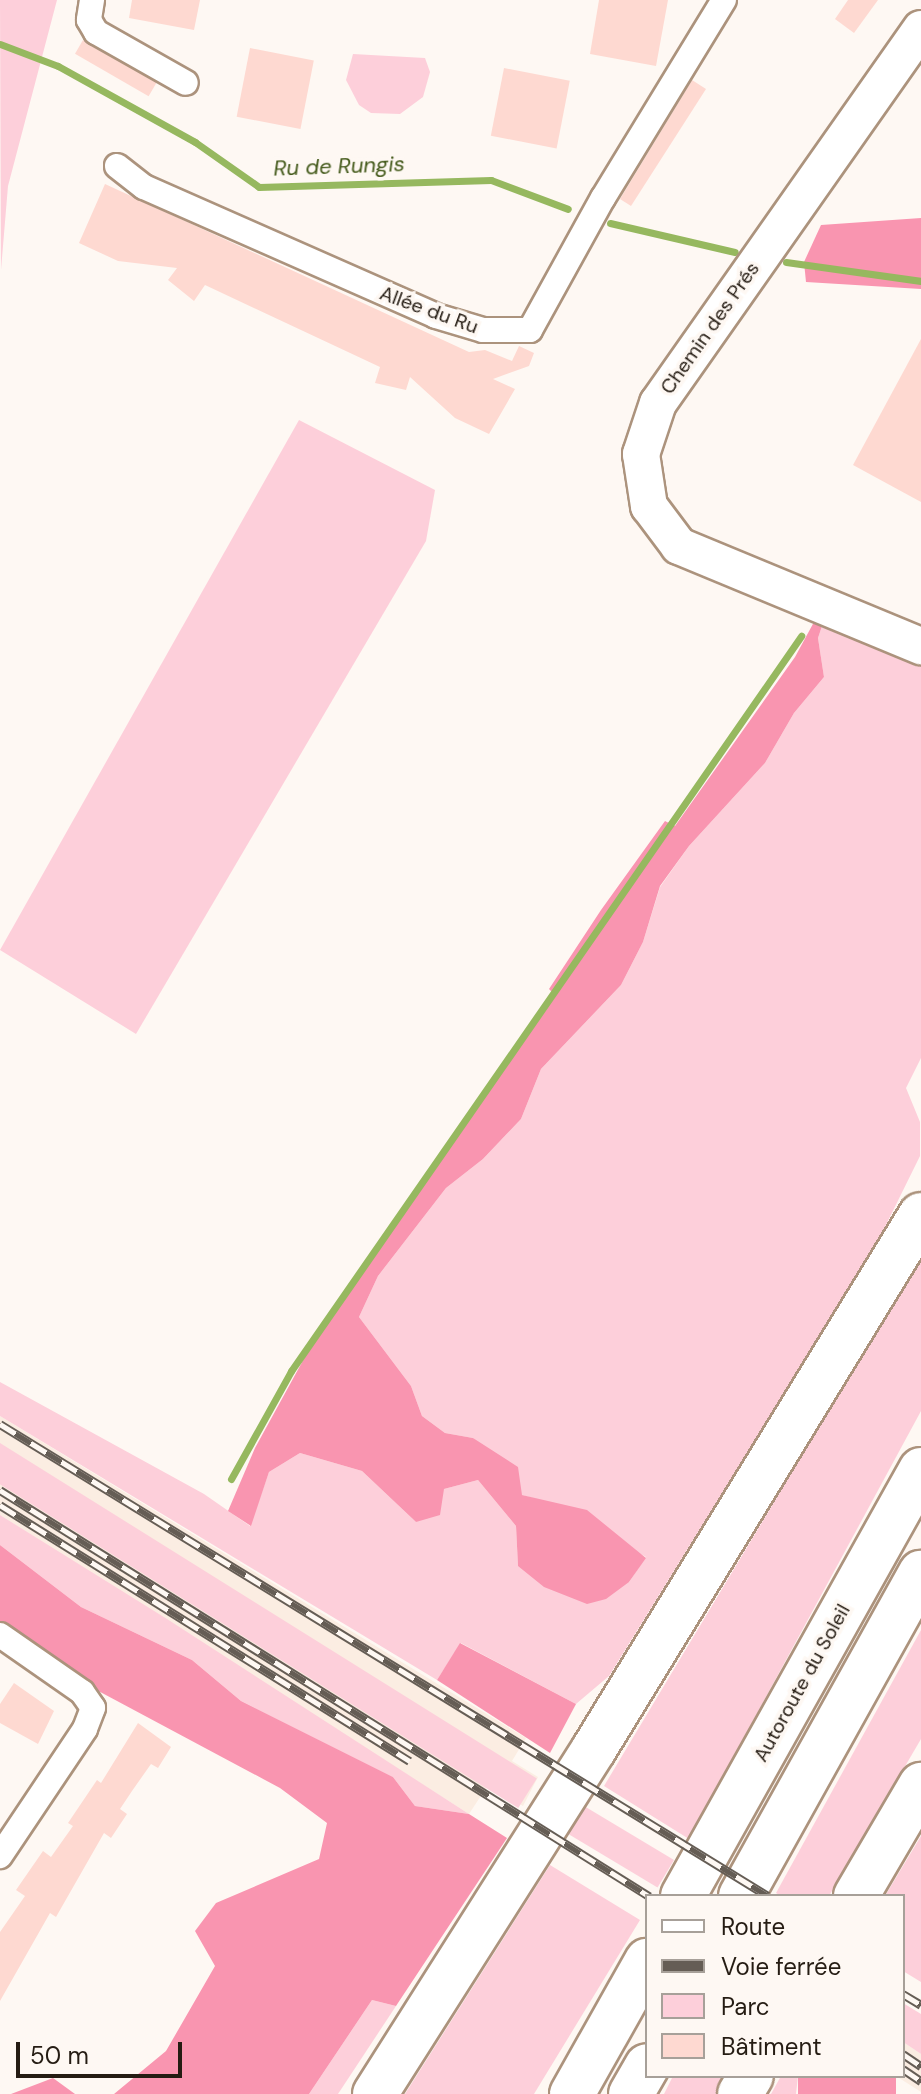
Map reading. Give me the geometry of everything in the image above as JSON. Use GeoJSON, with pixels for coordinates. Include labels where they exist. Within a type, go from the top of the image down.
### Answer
{"type":"FeatureCollection","features":[{"type":"Feature","properties":{"kind":"highway"},"geometry":{"type":"LineString","coordinates":[[375,2094],[618,1710],[921,1215]]}},
{"type":"Feature","properties":{"kind":"highway","name":"Autoroute du Soleil"},"geometry":{"type":"LineString","coordinates":[[684,1894],[921,1470]]}},
{"type":"Feature","properties":{"kind":"highway"},"geometry":{"type":"LineString","coordinates":[[742,1894],[921,1573]]}},
{"type":"Feature","properties":{"kind":"highway"},"geometry":{"type":"LineString","coordinates":[[857,1894],[921,1785]]}},
{"type":"Feature","properties":{"kind":"highway"},"geometry":{"type":"LineString","coordinates":[[572,2094],[645,1965]]}},
{"type":"Feature","properties":{"kind":"highway"},"geometry":{"type":"LineString","coordinates":[[631,2094],[645,2070]]}},
{"type":"Feature","properties":{"kind":"street"},"geometry":{"type":"LineString","coordinates":[[92,0],[89,20],[96,32],[186,83]]}},
{"type":"Feature","properties":{"kind":"street","name":"Allée du Ru"},"geometry":{"type":"LineString","coordinates":[[117,166],[144,187],[436,316],[483,330],[530,330],[603,198],[724,0]]}},
{"type":"Feature","properties":{"kind":"street","name":"Chemin des Prés"},"geometry":{"type":"LineString","coordinates":[[921,29],[658,403],[641,454],[649,506],[679,546],[921,646]]}},
{"type":"Feature","properties":{"kind":"street"},"geometry":{"type":"LineString","coordinates":[[0,1635],[82,1692],[93,1708],[85,1729],[0,1856]]}},
{"type":"Feature","properties":{"kind":"shaded area"},"geometry":{"type":"Polygon","coordinates":[[[921,218],[921,289],[806,282],[804,262],[821,225],[921,218]]]}},
{"type":"Feature","properties":{"kind":"shaded area"},"geometry":{"type":"Polygon","coordinates":[[[814,622],[823,623],[818,638],[824,677],[794,713],[765,763],[689,846],[660,886],[643,942],[621,985],[541,1069],[521,1119],[483,1159],[446,1188],[378,1276],[359,1317],[411,1386],[422,1416],[445,1433],[473,1438],[518,1467],[522,1495],[587,1510],[646,1558],[629,1582],[606,1599],[587,1604],[544,1587],[518,1566],[516,1526],[478,1480],[444,1489],[440,1515],[416,1522],[362,1471],[300,1453],[269,1472],[251,1526],[228,1511],[255,1448],[306,1355],[555,995],[549,989],[601,910],[665,821],[675,826],[795,657],[814,622]]]}},
{"type":"Feature","properties":{"kind":"shaded area"},"geometry":{"type":"Polygon","coordinates":[[[0,1416],[526,1738],[512,1761],[538,1777],[523,1806],[488,1785],[469,1814],[0,1515],[0,1416]]]}},
{"type":"Feature","properties":{"kind":"shaded area"},"geometry":{"type":"Polygon","coordinates":[[[0,1545],[81,1607],[192,1660],[241,1701],[393,1777],[415,1806],[469,1814],[507,1838],[396,2006],[372,2000],[309,2094],[114,2094],[166,2051],[215,1966],[195,1931],[216,1903],[319,1859],[327,1823],[280,1788],[89,1686],[0,1627],[0,1545]]]}},
{"type":"Feature","properties":{"kind":"shaded area"},"geometry":{"type":"Polygon","coordinates":[[[460,1643],[576,1704],[550,1753],[437,1680],[460,1643]]]}},
{"type":"Feature","properties":{"kind":"shaded area"},"geometry":{"type":"Polygon","coordinates":[[[905,2043],[921,2054],[921,2092],[899,2078],[905,2078],[905,2043]]]}},
{"type":"Feature","properties":{"kind":"shaded area"},"geometry":{"type":"Polygon","coordinates":[[[53,2078],[75,2094],[11,2094],[53,2078]]]}},
{"type":"Feature","properties":{"kind":"shaded area"},"geometry":{"type":"Polygon","coordinates":[[[798,2078],[896,2078],[896,2094],[798,2094],[798,2078]]]}},
{"type":"Feature","properties":{"kind":"green space"},"geometry":{"type":"Polygon","coordinates":[[[0,0],[57,0],[8,186],[1,270],[0,0]]]}},
{"type":"Feature","properties":{"kind":"green space"},"geometry":{"type":"Polygon","coordinates":[[[353,54],[425,58],[430,72],[423,97],[400,114],[371,113],[359,105],[346,80],[353,54]]]}},
{"type":"Feature","properties":{"kind":"green space"},"geometry":{"type":"Polygon","coordinates":[[[299,420],[435,490],[426,541],[136,1034],[0,950],[299,420]]]}},
{"type":"Feature","properties":{"kind":"green space"},"geometry":{"type":"Polygon","coordinates":[[[823,623],[921,660],[921,1058],[906,1088],[920,1122],[920,1156],[880,1237],[609,1676],[576,1704],[461,1643],[437,1680],[0,1416],[0,1382],[204,1494],[250,1526],[269,1472],[300,1453],[362,1471],[416,1522],[444,1489],[478,1480],[516,1526],[518,1566],[629,1582],[646,1557],[550,1503],[522,1495],[473,1438],[445,1433],[422,1416],[411,1386],[359,1317],[378,1276],[446,1188],[483,1159],[521,1119],[541,1069],[621,985],[643,942],[660,887],[689,846],[765,763],[794,713],[824,677],[818,638],[823,623]]]}},
{"type":"Feature","properties":{"kind":"green space"},"geometry":{"type":"Polygon","coordinates":[[[921,1257],[921,1411],[689,1839],[604,1786],[921,1257]]]}},
{"type":"Feature","properties":{"kind":"green space"},"geometry":{"type":"Polygon","coordinates":[[[0,1443],[537,1778],[518,1808],[0,1484],[0,1443]]]}},
{"type":"Feature","properties":{"kind":"green space"},"geometry":{"type":"Polygon","coordinates":[[[0,1515],[469,1814],[415,1806],[393,1777],[241,1701],[192,1660],[81,1607],[0,1545],[0,1515]]]}},
{"type":"Feature","properties":{"kind":"green space"},"geometry":{"type":"Polygon","coordinates":[[[921,1630],[921,1739],[830,1894],[776,1893],[921,1630]]]}},
{"type":"Feature","properties":{"kind":"green space"},"geometry":{"type":"Polygon","coordinates":[[[584,1806],[674,1860],[658,1888],[568,1833],[584,1806]]]}},
{"type":"Feature","properties":{"kind":"green space"},"geometry":{"type":"Polygon","coordinates":[[[921,1836],[921,1982],[905,1972],[905,1894],[886,1894],[921,1836]]]}},
{"type":"Feature","properties":{"kind":"green space"},"geometry":{"type":"Polygon","coordinates":[[[550,1865],[640,1920],[534,2094],[405,2094],[550,1865]]]}},
{"type":"Feature","properties":{"kind":"green space"},"geometry":{"type":"Polygon","coordinates":[[[372,2000],[396,2006],[338,2094],[309,2094],[372,2000]]]}},
{"type":"Feature","properties":{"kind":"green space"},"geometry":{"type":"Polygon","coordinates":[[[905,2004],[921,2014],[921,2054],[905,2043],[905,2004]]]}},
{"type":"Feature","properties":{"kind":"green space"},"geometry":{"type":"Polygon","coordinates":[[[672,2078],[725,2078],[716,2094],[664,2094],[672,2078]]]}},
{"type":"Feature","properties":{"kind":"green space"},"geometry":{"type":"Polygon","coordinates":[[[780,2078],[798,2078],[796,2094],[771,2094],[780,2078]]]}},
{"type":"Feature","properties":{"kind":"building"},"geometry":{"type":"Polygon","coordinates":[[[132,0],[200,0],[194,30],[129,18],[132,0]]]}},
{"type":"Feature","properties":{"kind":"building"},"geometry":{"type":"Polygon","coordinates":[[[599,0],[668,0],[656,66],[590,54],[599,0]]]}},
{"type":"Feature","properties":{"kind":"building"},"geometry":{"type":"Polygon","coordinates":[[[848,0],[878,0],[854,33],[835,19],[848,0]]]}},
{"type":"Feature","properties":{"kind":"building"},"geometry":{"type":"Polygon","coordinates":[[[83,40],[157,82],[149,96],[75,54],[83,40]]]}},
{"type":"Feature","properties":{"kind":"building"},"geometry":{"type":"Polygon","coordinates":[[[250,48],[314,60],[300,129],[237,117],[250,48]]]}},
{"type":"Feature","properties":{"kind":"building"},"geometry":{"type":"Polygon","coordinates":[[[504,68],[570,81],[557,149],[491,136],[504,68]]]}},
{"type":"Feature","properties":{"kind":"building"},"geometry":{"type":"Polygon","coordinates":[[[692,80],[706,89],[631,206],[620,199],[692,80]]]}},
{"type":"Feature","properties":{"kind":"building"},"geometry":{"type":"Polygon","coordinates":[[[105,184],[469,352],[485,350],[512,361],[519,346],[534,353],[529,366],[493,379],[515,389],[489,434],[455,418],[410,377],[406,390],[375,383],[380,367],[205,285],[194,301],[168,280],[177,268],[118,261],[79,243],[105,184]]]}},
{"type":"Feature","properties":{"kind":"building"},"geometry":{"type":"Polygon","coordinates":[[[921,339],[921,502],[853,465],[921,339]]]}},
{"type":"Feature","properties":{"kind":"building"},"geometry":{"type":"Polygon","coordinates":[[[14,1683],[54,1711],[38,1744],[0,1723],[0,1704],[14,1683]]]}},
{"type":"Feature","properties":{"kind":"building"},"geometry":{"type":"Polygon","coordinates":[[[138,1723],[171,1747],[158,1768],[151,1764],[132,1791],[120,1809],[127,1814],[111,1838],[104,1833],[56,1917],[50,1913],[0,2001],[0,1932],[25,1896],[16,1890],[43,1851],[51,1857],[73,1826],[68,1823],[97,1780],[101,1783],[138,1723]]]}},
{"type":"Feature","properties":{"kind":"waterway","name":"Ru de Rungis"},"geometry":{"type":"LineString","coordinates":[[0,44],[58,66],[195,142],[259,187],[491,180],[568,209]]}},
{"type":"Feature","properties":{"kind":"waterway","name":"Ru de Rungis"},"geometry":{"type":"LineString","coordinates":[[610,223],[735,252]]}},
{"type":"Feature","properties":{"kind":"waterway","name":"Ru de Rungis"},"geometry":{"type":"LineString","coordinates":[[786,262],[921,281]]}},
{"type":"Feature","properties":{"kind":"waterway"},"geometry":{"type":"LineString","coordinates":[[231,1479],[291,1371],[801,636]]}},
{"type":"Feature","properties":{"kind":"railway"},"geometry":{"type":"LineString","coordinates":[[0,1424],[765,1894]]}},
{"type":"Feature","properties":{"kind":"railway"},"geometry":{"type":"LineString","coordinates":[[0,1490],[646,1894]]}},
{"type":"Feature","properties":{"kind":"railway"},"geometry":{"type":"LineString","coordinates":[[0,1505],[410,1761]]}},
{"type":"Feature","properties":{"kind":"railway"},"geometry":{"type":"LineString","coordinates":[[905,1995],[921,2005]]}},
{"type":"Feature","properties":{"kind":"railway"},"geometry":{"type":"LineString","coordinates":[[905,2055],[921,2066]]}},
{"type":"Feature","properties":{"kind":"railway"},"geometry":{"type":"LineString","coordinates":[[905,2070],[921,2081]]}}]}
